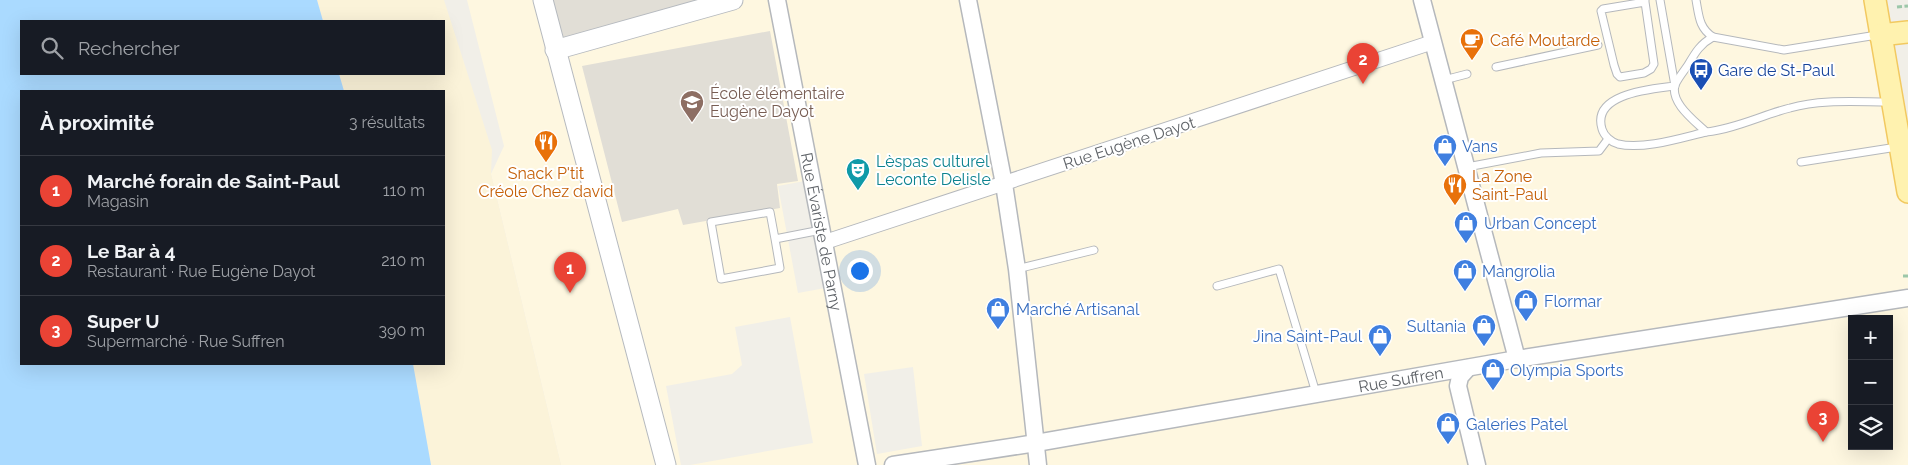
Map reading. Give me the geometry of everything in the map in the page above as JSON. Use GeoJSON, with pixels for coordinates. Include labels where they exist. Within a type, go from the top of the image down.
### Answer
{"type":"FeatureCollection","features":[{"type":"Feature","properties":{"kind":"main road"},"geometry":{"type":"LineString","coordinates":[[542,0],[666,465]]}},
{"type":"Feature","properties":{"kind":"main road"},"geometry":{"type":"LineString","coordinates":[[555,50],[733,0]]}},
{"type":"Feature","properties":{"kind":"main road"},"geometry":{"type":"LineString","coordinates":[[1875,0],[1908,192]]}},
{"type":"Feature","properties":{"kind":"main road"},"geometry":{"type":"LineString","coordinates":[[1880,35],[1908,32]]}},
{"type":"Feature","properties":{"kind":"street","name":"Rue Évariste de Parny"},"geometry":{"type":"LineString","coordinates":[[777,0],[867,465]]}},
{"type":"Feature","properties":{"kind":"street"},"geometry":{"type":"LineString","coordinates":[[968,0],[1004,184],[1017,269],[1038,465]]}},
{"type":"Feature","properties":{"kind":"street"},"geometry":{"type":"LineString","coordinates":[[1422,0],[1517,358]]}},
{"type":"Feature","properties":{"kind":"street","name":"Rue Eugène Dayot"},"geometry":{"type":"LineString","coordinates":[[823,236],[1004,184],[1433,42]]}},
{"type":"Feature","properties":{"kind":"street","name":"Rue Suffren"},"geometry":{"type":"LineString","coordinates":[[893,465],[1036,444],[1517,358],[1908,298]]}},
{"type":"Feature","properties":{"kind":"street"},"geometry":{"type":"LineString","coordinates":[[1468,368],[1460,377],[1458,386],[1477,465]]}},
{"type":"Feature","properties":{"kind":"lane"},"geometry":{"type":"LineString","coordinates":[[1660,0],[1675,95],[1680,105],[1706,132]]}},
{"type":"Feature","properties":{"kind":"lane"},"geometry":{"type":"LineString","coordinates":[[1696,0],[1701,25],[1706,33],[1713,38],[1784,50],[1880,35]]}},
{"type":"Feature","properties":{"kind":"lane"},"geometry":{"type":"LineString","coordinates":[[1645,1],[1654,64],[1652,68],[1644,73],[1620,77],[1614,65],[1601,11],[1603,9],[1645,1]]}},
{"type":"Feature","properties":{"kind":"lane"},"geometry":{"type":"LineString","coordinates":[[1713,38],[1704,42],[1697,50],[1675,86],[1628,94],[1613,101],[1606,107],[1601,123],[1603,132],[1608,139],[1617,144],[1643,145],[1706,132],[1721,131],[1791,107],[1815,103],[1892,102]]}},
{"type":"Feature","properties":{"kind":"lane"},"geometry":{"type":"LineString","coordinates":[[1496,67],[1598,45]]}},
{"type":"Feature","properties":{"kind":"lane"},"geometry":{"type":"LineString","coordinates":[[1443,80],[1467,74]]}},
{"type":"Feature","properties":{"kind":"lane"},"geometry":{"type":"LineString","coordinates":[[1467,167],[1541,154],[1599,150],[1608,139]]}},
{"type":"Feature","properties":{"kind":"lane"},"geometry":{"type":"LineString","coordinates":[[1801,162],[1900,147]]}},
{"type":"Feature","properties":{"kind":"lane"},"geometry":{"type":"LineString","coordinates":[[770,212],[775,239],[780,268],[721,279],[711,222],[770,212]]}},
{"type":"Feature","properties":{"kind":"lane"},"geometry":{"type":"LineString","coordinates":[[775,239],[823,236]]}},
{"type":"Feature","properties":{"kind":"lane"},"geometry":{"type":"LineString","coordinates":[[1017,269],[1094,250]]}},
{"type":"Feature","properties":{"kind":"lane"},"geometry":{"type":"LineString","coordinates":[[1216,286],[1279,269],[1316,393]]}},
{"type":"Feature","properties":{"kind":"path"},"geometry":{"type":"LineString","coordinates":[[1897,7],[1908,6]]}},
{"type":"Feature","properties":{"kind":"path"},"geometry":{"type":"LineString","coordinates":[[1903,276],[1908,276]]}},
{"type":"Feature","properties":{"kind":"shaded area"},"geometry":{"type":"Polygon","coordinates":[[[467,0],[1875,0],[1908,192],[1908,465],[690,465],[813,443],[790,317],[735,327],[742,365],[732,374],[666,386],[681,465],[561,465],[491,174],[504,146],[467,0]],[[810,180],[778,186],[798,293],[831,287],[810,180]],[[913,367],[864,374],[877,454],[922,446],[913,367]]]}},
{"type":"Feature","properties":{"kind":"shaded area"},"geometry":{"type":"Polygon","coordinates":[[[550,0],[705,0],[561,44],[550,0]]]}},
{"type":"Feature","properties":{"kind":"shaded area","name":"École élémentaire Eugène Dayot"},"geometry":{"type":"Polygon","coordinates":[[[770,31],[798,181],[777,184],[780,208],[683,225],[678,209],[622,222],[582,66],[770,31]]]}},
{"type":"Feature","properties":{"kind":"sand"},"geometry":{"type":"Polygon","coordinates":[[[317,0],[444,0],[492,150],[491,174],[561,465],[431,465],[413,365],[445,365],[445,90],[344,90],[339,75],[445,75],[445,20],[323,20],[317,0]]]}},
{"type":"Feature","properties":{"kind":"water"},"geometry":{"type":"Polygon","coordinates":[[[0,0],[317,0],[323,20],[20,20],[20,75],[339,75],[344,90],[20,90],[20,365],[413,365],[431,465],[0,465],[0,0]]]}},
{"type":"Feature","properties":{"kind":"place","name":"Café Moutarde"},"geometry":{"type":"Point","coordinates":[1472,61]}},
{"type":"Feature","properties":{"kind":"place","name":"Le Bar à 4"},"geometry":{"type":"Point","coordinates":[1363,84]}},
{"type":"Feature","properties":{"kind":"place","name":"Gare de St-Paul"},"geometry":{"type":"Point","coordinates":[1701,91]}},
{"type":"Feature","properties":{"kind":"place","name":"École élémentaire Eugène Dayot"},"geometry":{"type":"Point","coordinates":[692,123]}},
{"type":"Feature","properties":{"kind":"place","name":"Snack P'tit Créole Chez david"},"geometry":{"type":"Point","coordinates":[546,163]}},
{"type":"Feature","properties":{"kind":"place","name":"Vans"},"geometry":{"type":"Point","coordinates":[1445,167]}},
{"type":"Feature","properties":{"kind":"place","name":"Lèspas culturel Leconte Delisle"},"geometry":{"type":"Point","coordinates":[858,191]}},
{"type":"Feature","properties":{"kind":"place","name":"La Zone Saint-Paul"},"geometry":{"type":"Point","coordinates":[1455,206]}},
{"type":"Feature","properties":{"kind":"place","name":"Urban Concept"},"geometry":{"type":"Point","coordinates":[1466,244]}},
{"type":"Feature","properties":{"kind":"place","name":"Mangrolia"},"geometry":{"type":"Point","coordinates":[1465,292]}},
{"type":"Feature","properties":{"kind":"place","name":"Marché forain de Saint-Paul"},"geometry":{"type":"Point","coordinates":[570,293]}},
{"type":"Feature","properties":{"kind":"place","name":"Flormar"},"geometry":{"type":"Point","coordinates":[1526,322]}},
{"type":"Feature","properties":{"kind":"place","name":"Marché Artisanal"},"geometry":{"type":"Point","coordinates":[998,330]}},
{"type":"Feature","properties":{"kind":"place","name":"Sultania"},"geometry":{"type":"Point","coordinates":[1484,347]}},
{"type":"Feature","properties":{"kind":"place","name":"Jina Saint-Paul"},"geometry":{"type":"Point","coordinates":[1380,357]}},
{"type":"Feature","properties":{"kind":"place","name":"Olympia Sports"},"geometry":{"type":"Point","coordinates":[1493,391]}},
{"type":"Feature","properties":{"kind":"place","name":"Super U"},"geometry":{"type":"Point","coordinates":[1823,442]}},
{"type":"Feature","properties":{"kind":"place","name":"Galeries Patel"},"geometry":{"type":"Point","coordinates":[1448,445]}}]}
